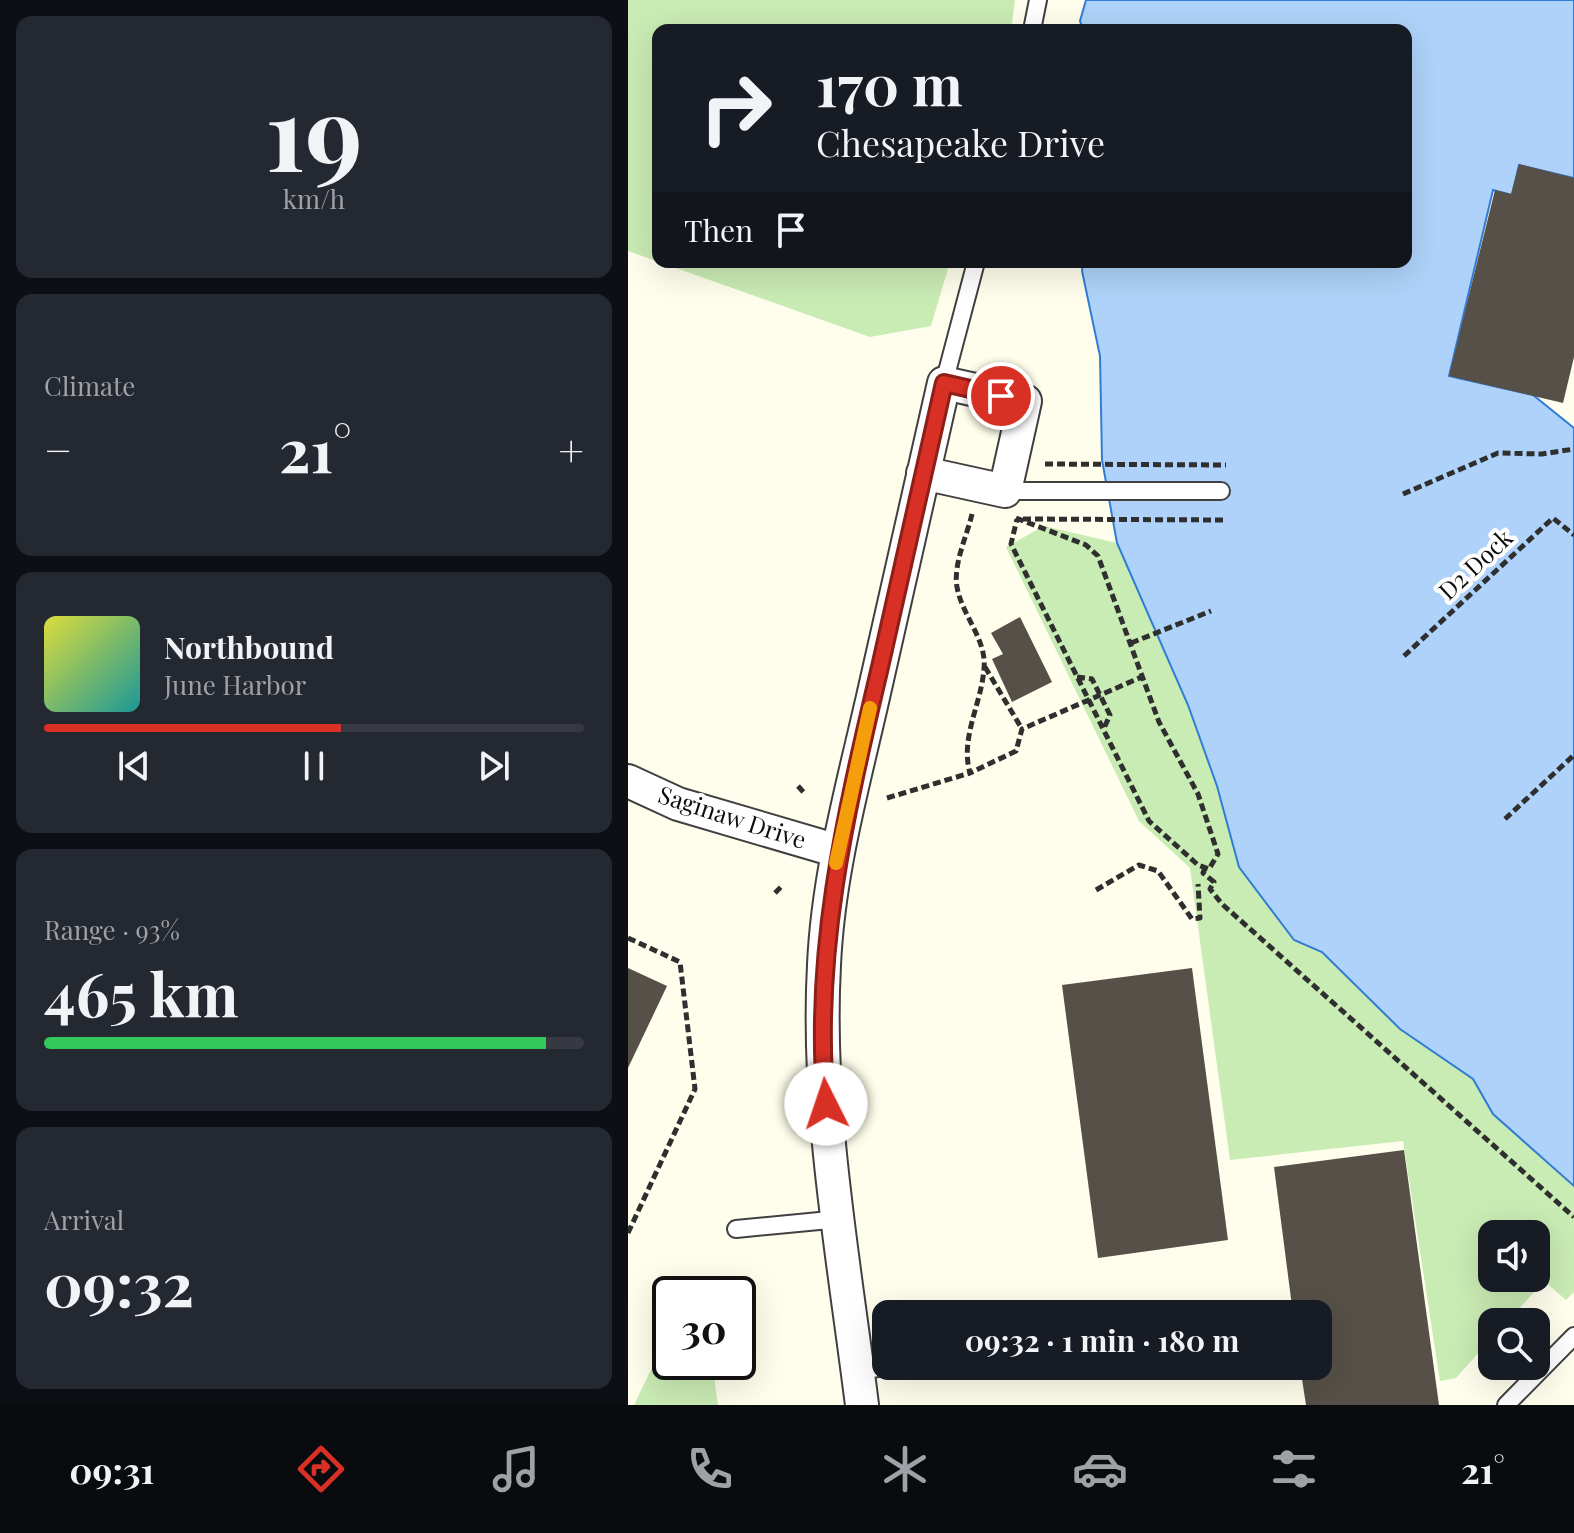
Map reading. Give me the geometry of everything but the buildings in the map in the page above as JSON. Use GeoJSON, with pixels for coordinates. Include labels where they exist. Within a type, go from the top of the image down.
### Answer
{"type":"FeatureCollection","features":[{"type":"Feature","properties":{"kind":"street"},"geometry":{"type":"LineString","coordinates":[[862,1405],[824,1078],[822,1022],[829,909],[838,851],[923,473],[944,383],[1025,401],[1011,505],[923,473]]}},
{"type":"Feature","properties":{"kind":"street","name":"Saginaw Drive"},"geometry":{"type":"LineString","coordinates":[[628,781],[678,804],[838,851]]}},
{"type":"Feature","properties":{"kind":"lane"},"geometry":{"type":"LineString","coordinates":[[1033,24],[1038,0]]}},
{"type":"Feature","properties":{"kind":"lane"},"geometry":{"type":"LineString","coordinates":[[944,383],[974,268]]}},
{"type":"Feature","properties":{"kind":"lane"},"geometry":{"type":"LineString","coordinates":[[1011,505],[1221,491]]}},
{"type":"Feature","properties":{"kind":"lane"},"geometry":{"type":"LineString","coordinates":[[736,1229],[840,1219]]}},
{"type":"Feature","properties":{"kind":"lane"},"geometry":{"type":"LineString","coordinates":[[1506,1405],[1574,1336]]}},
{"type":"Feature","properties":{"kind":"lane"},"geometry":{"type":"LineString","coordinates":[[858,1371],[872,1369]]}},
{"type":"Feature","properties":{"kind":"path"},"geometry":{"type":"LineString","coordinates":[[1403,494],[1498,453],[1542,454],[1574,449]]}},
{"type":"Feature","properties":{"kind":"path"},"geometry":{"type":"LineString","coordinates":[[1045,464],[1226,465]]}},
{"type":"Feature","properties":{"kind":"path"},"geometry":{"type":"LineString","coordinates":[[1011,505],[1095,552],[1159,722],[1194,787],[1217,844],[1217,861],[1209,869],[1149,821],[1011,544],[1011,505]]}},
{"type":"Feature","properties":{"kind":"path"},"geometry":{"type":"LineString","coordinates":[[887,798],[970,773],[1016,751],[1022,729],[985,666],[977,633],[957,586],[957,572],[974,509]]}},
{"type":"Feature","properties":{"kind":"path"},"geometry":{"type":"LineString","coordinates":[[1040,518],[1226,520]]}},
{"type":"Feature","properties":{"kind":"path","name":"D2 Dock"},"geometry":{"type":"LineString","coordinates":[[1404,656],[1553,518],[1574,535]]}},
{"type":"Feature","properties":{"kind":"path"},"geometry":{"type":"LineString","coordinates":[[1131,643],[1211,611]]}},
{"type":"Feature","properties":{"kind":"path"},"geometry":{"type":"LineString","coordinates":[[970,773],[965,756],[985,666]]}},
{"type":"Feature","properties":{"kind":"path"},"geometry":{"type":"LineString","coordinates":[[1022,729],[1088,703],[1144,676]]}},
{"type":"Feature","properties":{"kind":"path"},"geometry":{"type":"LineString","coordinates":[[1076,677],[1092,679],[1101,696],[1110,715],[1103,730]]}},
{"type":"Feature","properties":{"kind":"path"},"geometry":{"type":"LineString","coordinates":[[1505,819],[1574,755]]}},
{"type":"Feature","properties":{"kind":"path"},"geometry":{"type":"LineString","coordinates":[[798,786],[806,795]]}},
{"type":"Feature","properties":{"kind":"path"},"geometry":{"type":"LineString","coordinates":[[1096,890],[1139,865],[1158,871],[1192,919],[1200,918],[1198,884]]}},
{"type":"Feature","properties":{"kind":"path"},"geometry":{"type":"LineString","coordinates":[[1205,868],[1203,873],[1214,882],[1210,889],[1222,904],[1574,1217]]}},
{"type":"Feature","properties":{"kind":"path"},"geometry":{"type":"LineString","coordinates":[[775,893],[782,886]]}},
{"type":"Feature","properties":{"kind":"path"},"geometry":{"type":"LineString","coordinates":[[628,938],[680,962],[695,1089],[628,1233]]}},
{"type":"Feature","properties":{"kind":"green space"},"geometry":{"type":"Polygon","coordinates":[[[628,0],[1015,0],[1012,24],[652,24],[652,260],[628,251],[628,0]]]}},
{"type":"Feature","properties":{"kind":"green space"},"geometry":{"type":"Polygon","coordinates":[[[676,268],[948,268],[931,326],[870,337],[676,268]]]}},
{"type":"Feature","properties":{"kind":"green space"},"geometry":{"type":"Polygon","coordinates":[[[1044,526],[1117,543],[1188,705],[1217,786],[1239,867],[1294,940],[1322,952],[1400,1029],[1473,1079],[1493,1115],[1574,1186],[1574,1292],[1566,1300],[1550,1286],[1550,1220],[1478,1220],[1478,1292],[1534,1292],[1520,1308],[1478,1308],[1478,1354],[1456,1378],[1440,1381],[1403,1141],[1230,1160],[1190,868],[1139,821],[1006,547],[1044,526]]]}},
{"type":"Feature","properties":{"kind":"green space"},"geometry":{"type":"Polygon","coordinates":[[[652,1368],[652,1380],[715,1380],[718,1405],[634,1405],[652,1368]]]}},
{"type":"Feature","properties":{"kind":"water"},"geometry":{"type":"Polygon","coordinates":[[[1086,0],[1574,0],[1574,178],[1519,165],[1512,195],[1493,190],[1449,376],[1533,395],[1574,428],[1574,1186],[1493,1114],[1473,1079],[1400,1029],[1322,952],[1294,940],[1239,867],[1217,786],[1188,705],[1117,543],[1102,460],[1100,356],[1082,268],[1412,268],[1412,24],[1081,24],[1086,0]]]}},
{"type":"Feature","properties":{"kind":"slow traffic"},"geometry":{"type":"LineString","coordinates":[[836,863],[870,708]]}},
{"type":"Feature","properties":{"kind":"route"},"geometry":{"type":"LineString","coordinates":[[826,1104],[822,1022],[824,962],[838,851],[944,383],[1001,396]]}}]}
